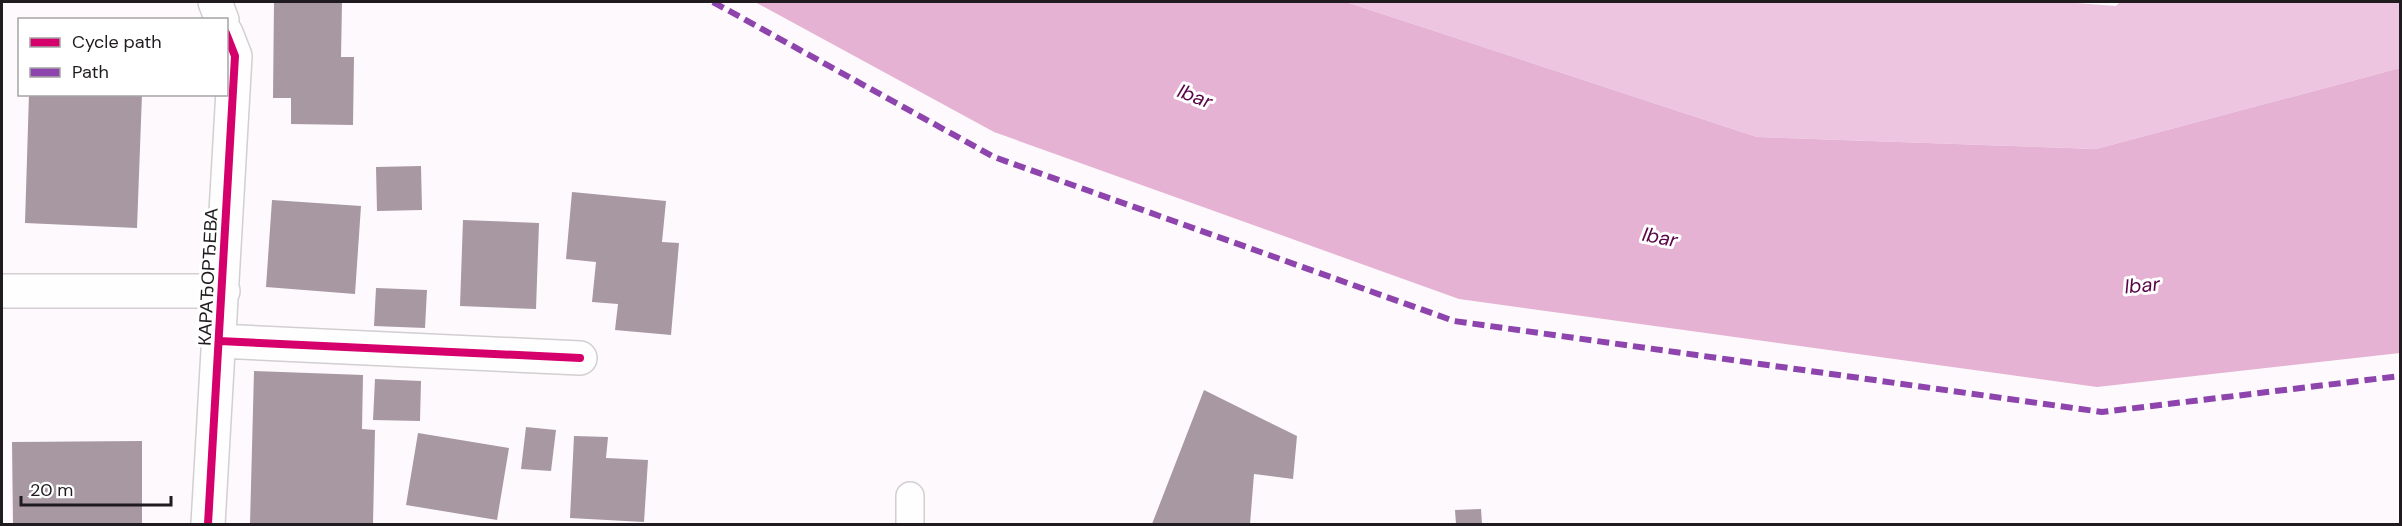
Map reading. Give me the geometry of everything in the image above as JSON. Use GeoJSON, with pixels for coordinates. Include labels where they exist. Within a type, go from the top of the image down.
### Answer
{"type":"FeatureCollection","features":[{"type":"Feature","properties":{"kind":"street"},"geometry":{"type":"LineString","coordinates":[[215,2],[221,18]]}},
{"type":"Feature","properties":{"kind":"street","name":"КАРАЂОРЂЕВА"},"geometry":{"type":"LineString","coordinates":[[208,525],[235,56],[228,38]]}},
{"type":"Feature","properties":{"kind":"street"},"geometry":{"type":"LineString","coordinates":[[2,291],[223,291]]}},
{"type":"Feature","properties":{"kind":"street"},"geometry":{"type":"LineString","coordinates":[[219,341],[580,358]]}},
{"type":"Feature","properties":{"kind":"lane"},"geometry":{"type":"LineString","coordinates":[[910,496],[910,525]]}},
{"type":"Feature","properties":{"kind":"shaded area"},"geometry":{"type":"Polygon","coordinates":[[[1346,2],[2063,2],[2116,6],[2120,2],[2400,2],[2400,68],[2096,149],[1757,137],[1346,2]]]}},
{"type":"Feature","properties":{"kind":"water","name":"Ibar"},"geometry":{"type":"Polygon","coordinates":[[[755,2],[1346,2],[1757,137],[2096,149],[2400,68],[2400,353],[2097,387],[1459,299],[994,132],[755,2]]]}},
{"type":"Feature","properties":{"kind":"building"},"geometry":{"type":"Polygon","coordinates":[[[274,2],[342,2],[341,57],[354,57],[353,125],[291,124],[291,98],[273,98],[274,2]]]}},
{"type":"Feature","properties":{"kind":"building"},"geometry":{"type":"Polygon","coordinates":[[[29,96],[142,96],[137,228],[25,223],[29,96]]]}},
{"type":"Feature","properties":{"kind":"building"},"geometry":{"type":"Polygon","coordinates":[[[421,166],[422,210],[377,211],[376,167],[421,166]]]}},
{"type":"Feature","properties":{"kind":"building"},"geometry":{"type":"Polygon","coordinates":[[[572,192],[666,201],[662,242],[679,243],[671,335],[615,330],[618,304],[592,302],[596,262],[566,259],[572,192]]]}},
{"type":"Feature","properties":{"kind":"building"},"geometry":{"type":"Polygon","coordinates":[[[272,200],[361,206],[355,294],[266,287],[272,200]]]}},
{"type":"Feature","properties":{"kind":"building"},"geometry":{"type":"Polygon","coordinates":[[[463,220],[539,223],[536,309],[460,306],[463,220]]]}},
{"type":"Feature","properties":{"kind":"building"},"geometry":{"type":"Polygon","coordinates":[[[376,288],[427,290],[425,328],[374,326],[376,288]]]}},
{"type":"Feature","properties":{"kind":"building"},"geometry":{"type":"Polygon","coordinates":[[[254,371],[363,375],[362,429],[375,430],[373,524],[250,524],[254,371]]]}},
{"type":"Feature","properties":{"kind":"building"},"geometry":{"type":"Polygon","coordinates":[[[375,379],[421,381],[420,421],[373,420],[375,379]]]}},
{"type":"Feature","properties":{"kind":"building"},"geometry":{"type":"Polygon","coordinates":[[[1204,390],[1297,436],[1293,479],[1254,474],[1250,524],[1152,524],[1204,390]]]}},
{"type":"Feature","properties":{"kind":"building"},"geometry":{"type":"Polygon","coordinates":[[[526,427],[556,430],[551,471],[521,469],[526,427]]]}},
{"type":"Feature","properties":{"kind":"building"},"geometry":{"type":"Polygon","coordinates":[[[418,433],[509,448],[497,520],[406,505],[418,433]]]}},
{"type":"Feature","properties":{"kind":"building"},"geometry":{"type":"Polygon","coordinates":[[[574,436],[608,437],[606,458],[648,460],[644,522],[570,518],[574,436]]]}},
{"type":"Feature","properties":{"kind":"building"},"geometry":{"type":"Polygon","coordinates":[[[142,441],[142,524],[13,524],[12,442],[142,441]]]}},
{"type":"Feature","properties":{"kind":"building"},"geometry":{"type":"Polygon","coordinates":[[[1481,509],[1482,524],[1456,524],[1455,510],[1481,509]]]}},
{"type":"Feature","properties":{"kind":"marked path"},"geometry":{"type":"LineString","coordinates":[[713,2],[994,157],[1454,321],[2102,412],[2400,376]]}},
{"type":"Feature","properties":{"kind":"cycle path"},"geometry":{"type":"LineString","coordinates":[[208,524],[235,56],[228,38]]}},
{"type":"Feature","properties":{"kind":"cycle path"},"geometry":{"type":"LineString","coordinates":[[219,341],[580,358]]}}]}
